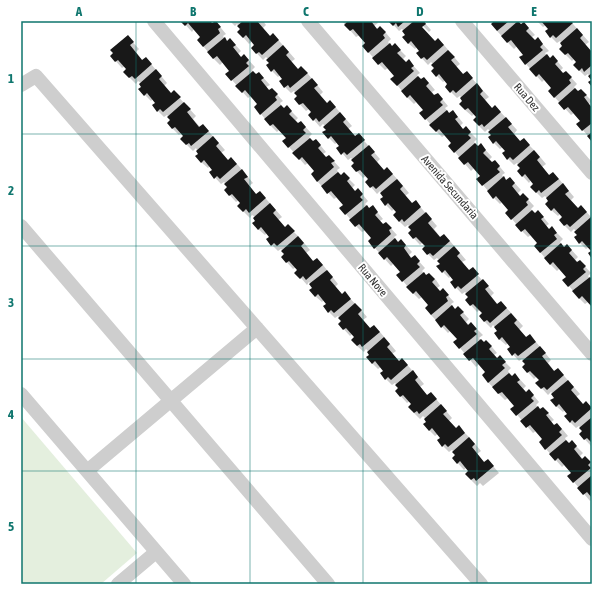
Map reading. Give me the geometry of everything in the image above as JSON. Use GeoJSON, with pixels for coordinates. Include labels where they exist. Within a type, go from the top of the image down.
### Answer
{"type":"FeatureCollection","features":[{"type":"Feature","properties":{"kind":"street","name":"Rua Nove"},"geometry":{"type":"LineString","coordinates":[[154,21],[592,539]]}},
{"type":"Feature","properties":{"kind":"street","name":"Avenida Secundaria"},"geometry":{"type":"LineString","coordinates":[[308,21],[592,354]]}},
{"type":"Feature","properties":{"kind":"street","name":"Rua Dez"},"geometry":{"type":"LineString","coordinates":[[462,21],[592,173]]}},
{"type":"Feature","properties":{"kind":"street"},"geometry":{"type":"LineString","coordinates":[[21,85],[36,76],[481,584]]}},
{"type":"Feature","properties":{"kind":"street"},"geometry":{"type":"LineString","coordinates":[[21,226],[328,584]]}},
{"type":"Feature","properties":{"kind":"street"},"geometry":{"type":"LineString","coordinates":[[87,471],[257,328]]}},
{"type":"Feature","properties":{"kind":"street"},"geometry":{"type":"LineString","coordinates":[[21,394],[184,584]]}},
{"type":"Feature","properties":{"kind":"street"},"geometry":{"type":"LineString","coordinates":[[118,584],[156,552]]}},
{"type":"Feature","properties":{"kind":"green space"},"geometry":{"type":"Polygon","coordinates":[[[21,417],[137,553],[101,584],[21,584],[21,417]]]}},
{"type":"Feature","properties":{"kind":"building"},"geometry":{"type":"Polygon","coordinates":[[[180,21],[210,21],[212,23],[216,21],[221,27],[218,29],[220,33],[203,47],[197,40],[200,37],[188,23],[185,26],[180,21]]]}},
{"type":"Feature","properties":{"kind":"building"},"geometry":{"type":"Polygon","coordinates":[[[243,21],[257,21],[270,36],[273,33],[279,40],[262,55],[259,52],[256,54],[251,48],[254,45],[246,35],[243,38],[237,32],[240,29],[237,26],[243,21]]]}},
{"type":"Feature","properties":{"kind":"building"},"geometry":{"type":"Polygon","coordinates":[[[348,21],[371,21],[377,29],[380,26],[386,32],[383,35],[385,38],[368,53],[362,46],[365,43],[353,29],[350,31],[344,25],[348,21]]]}},
{"type":"Feature","properties":{"kind":"building"},"geometry":{"type":"Polygon","coordinates":[[[388,21],[405,21],[398,27],[396,23],[393,26],[388,21]]]}},
{"type":"Feature","properties":{"kind":"building"},"geometry":{"type":"Polygon","coordinates":[[[414,21],[424,21],[426,24],[422,27],[435,41],[438,38],[444,45],[427,60],[424,57],[421,59],[416,53],[419,51],[411,41],[408,44],[402,37],[405,35],[402,31],[414,21]]]}},
{"type":"Feature","properties":{"kind":"building"},"geometry":{"type":"Polygon","coordinates":[[[494,21],[509,21],[497,31],[491,24],[494,21]]]}},
{"type":"Feature","properties":{"kind":"building"},"geometry":{"type":"Polygon","coordinates":[[[518,21],[521,24],[524,22],[529,28],[526,31],[535,40],[538,37],[543,44],[540,47],[543,50],[525,65],[519,57],[523,55],[511,40],[507,43],[501,36],[518,21]]]}},
{"type":"Feature","properties":{"kind":"building"},"geometry":{"type":"Polygon","coordinates":[[[541,21],[571,21],[573,23],[556,38],[553,35],[550,38],[545,31],[548,29],[541,21]]]}},
{"type":"Feature","properties":{"kind":"building"},"geometry":{"type":"Polygon","coordinates":[[[577,28],[583,35],[580,38],[592,52],[592,65],[584,72],[582,68],[579,71],[573,65],[576,62],[568,53],[565,55],[559,49],[562,46],[560,43],[577,28]]]}},
{"type":"Feature","properties":{"kind":"building"},"geometry":{"type":"Polygon","coordinates":[[[128,35],[134,42],[130,45],[142,60],[146,57],[152,64],[135,79],[132,76],[129,78],[123,72],[126,69],[118,60],[115,62],[110,56],[113,53],[110,50],[128,35]]]}},
{"type":"Feature","properties":{"kind":"building"},"geometry":{"type":"Polygon","coordinates":[[[225,37],[227,41],[230,38],[236,45],[233,47],[241,57],[244,54],[249,60],[246,63],[249,66],[231,81],[225,74],[229,71],[217,56],[213,59],[207,52],[225,37]]]}},
{"type":"Feature","properties":{"kind":"building"},"geometry":{"type":"Polygon","coordinates":[[[390,43],[392,46],[395,43],[401,50],[397,53],[406,62],[409,59],[414,66],[411,68],[414,71],[397,86],[390,79],[394,76],[382,62],[378,65],[372,58],[390,43]]]}},
{"type":"Feature","properties":{"kind":"building"},"geometry":{"type":"Polygon","coordinates":[[[283,45],[289,52],[286,55],[298,69],[301,66],[308,73],[290,88],[288,85],[284,88],[279,81],[282,79],[274,69],[271,72],[266,65],[269,63],[266,60],[283,45]]]}},
{"type":"Feature","properties":{"kind":"building"},"geometry":{"type":"Polygon","coordinates":[[[448,50],[455,57],[451,60],[463,74],[467,71],[473,78],[456,93],[453,90],[450,93],[445,87],[447,84],[439,74],[436,77],[431,71],[434,68],[431,65],[448,50]]]}},
{"type":"Feature","properties":{"kind":"building"},"geometry":{"type":"Polygon","coordinates":[[[547,54],[550,58],[553,55],[558,61],[555,64],[563,73],[566,71],[572,77],[569,80],[571,83],[554,98],[548,91],[551,88],[539,74],[536,77],[529,69],[547,54]]]}},
{"type":"Feature","properties":{"kind":"building"},"geometry":{"type":"Polygon","coordinates":[[[156,69],[162,76],[159,79],[171,93],[174,90],[181,97],[163,112],[160,109],[157,112],[152,105],[155,103],[147,93],[144,96],[138,89],[141,87],[139,84],[156,69]]]}},
{"type":"Feature","properties":{"kind":"building"},"geometry":{"type":"Polygon","coordinates":[[[253,71],[256,74],[259,72],[264,78],[261,80],[269,90],[272,88],[278,94],[275,97],[277,100],[260,115],[254,107],[257,104],[245,90],[242,93],[235,86],[253,71]]]}},
{"type":"Feature","properties":{"kind":"building"},"geometry":{"type":"Polygon","coordinates":[[[592,73],[592,87],[588,82],[591,80],[588,76],[592,73]]]}},
{"type":"Feature","properties":{"kind":"building"},"geometry":{"type":"Polygon","coordinates":[[[418,76],[421,79],[424,77],[429,83],[426,86],[434,95],[438,93],[443,99],[440,102],[443,105],[425,120],[419,113],[423,110],[410,95],[407,98],[401,91],[418,76]]]}},
{"type":"Feature","properties":{"kind":"building"},"geometry":{"type":"Polygon","coordinates":[[[312,78],[318,85],[314,88],[327,103],[330,100],[336,107],[319,122],[316,118],[313,121],[308,115],[311,112],[303,103],[299,105],[294,99],[297,96],[294,93],[312,78]]]}},
{"type":"Feature","properties":{"kind":"building"},"geometry":{"type":"Polygon","coordinates":[[[477,83],[483,91],[480,94],[492,108],[495,105],[501,112],[484,127],[482,124],[479,126],[473,120],[476,117],[468,108],[465,110],[459,104],[462,101],[460,98],[477,83]]]}},
{"type":"Feature","properties":{"kind":"building"},"geometry":{"type":"Polygon","coordinates":[[[575,88],[578,91],[581,89],[587,95],[584,97],[592,108],[592,123],[582,131],[576,124],[580,121],[568,107],[564,110],[558,103],[575,88]]]}},
{"type":"Feature","properties":{"kind":"building"},"geometry":{"type":"Polygon","coordinates":[[[184,102],[191,109],[187,112],[199,127],[203,124],[209,131],[191,146],[189,143],[186,145],[180,139],[183,136],[175,127],[172,129],[167,123],[170,120],[167,117],[184,102]]]}},
{"type":"Feature","properties":{"kind":"building"},"geometry":{"type":"Polygon","coordinates":[[[281,105],[284,108],[287,105],[292,111],[289,114],[298,123],[301,121],[306,127],[303,130],[306,133],[288,148],[282,141],[286,138],[273,124],[270,126],[264,119],[281,105]]]}},
{"type":"Feature","properties":{"kind":"building"},"geometry":{"type":"Polygon","coordinates":[[[447,110],[449,113],[453,110],[458,117],[455,119],[463,129],[466,126],[471,132],[468,135],[471,138],[454,153],[448,146],[451,143],[439,129],[436,132],[429,125],[447,110]]]}},
{"type":"Feature","properties":{"kind":"building"},"geometry":{"type":"Polygon","coordinates":[[[340,112],[346,119],[343,122],[355,136],[359,133],[365,140],[347,155],[344,152],[341,155],[336,148],[339,146],[331,136],[328,139],[322,132],[326,130],[323,127],[340,112]]]}},
{"type":"Feature","properties":{"kind":"building"},"geometry":{"type":"Polygon","coordinates":[[[506,117],[512,124],[508,127],[520,141],[524,138],[530,145],[513,160],[510,157],[507,160],[502,153],[505,151],[496,141],[493,144],[488,137],[491,135],[488,132],[506,117]]]}},
{"type":"Feature","properties":{"kind":"building"},"geometry":{"type":"Polygon","coordinates":[[[592,132],[592,142],[587,136],[592,132]]]}},
{"type":"Feature","properties":{"kind":"building"},"geometry":{"type":"Polygon","coordinates":[[[213,136],[219,143],[216,146],[228,160],[231,157],[237,164],[220,179],[217,176],[214,179],[209,172],[212,170],[204,160],[201,163],[195,156],[198,154],[196,151],[213,136]]]}},
{"type":"Feature","properties":{"kind":"building"},"geometry":{"type":"Polygon","coordinates":[[[310,138],[313,141],[316,139],[321,145],[318,148],[326,157],[329,155],[335,161],[331,163],[334,167],[317,182],[311,174],[314,171],[302,157],[299,160],[292,153],[310,138]]]}},
{"type":"Feature","properties":{"kind":"building"},"geometry":{"type":"Polygon","coordinates":[[[475,143],[478,146],[481,143],[486,150],[483,153],[492,162],[495,160],[500,166],[497,169],[500,172],[482,186],[476,179],[480,176],[468,162],[464,165],[458,158],[475,143]]]}},
{"type":"Feature","properties":{"kind":"building"},"geometry":{"type":"Polygon","coordinates":[[[369,145],[375,152],[371,155],[384,170],[387,167],[393,174],[376,189],[373,186],[370,188],[365,182],[368,179],[360,170],[356,172],[351,166],[354,163],[351,160],[369,145]]]}},
{"type":"Feature","properties":{"kind":"building"},"geometry":{"type":"Polygon","coordinates":[[[534,150],[540,157],[537,160],[549,175],[553,172],[559,179],[541,193],[539,190],[536,193],[530,187],[533,184],[525,174],[522,177],[517,171],[520,168],[517,165],[534,150]]]}},
{"type":"Feature","properties":{"kind":"building"},"geometry":{"type":"Polygon","coordinates":[[[242,169],[248,177],[244,179],[256,194],[260,191],[266,198],[249,213],[246,209],[243,212],[237,206],[240,203],[232,194],[229,196],[224,190],[227,187],[224,184],[242,169]]]}},
{"type":"Feature","properties":{"kind":"building"},"geometry":{"type":"Polygon","coordinates":[[[338,172],[341,175],[344,172],[350,178],[347,181],[355,191],[358,188],[363,194],[360,197],[363,200],[345,215],[339,208],[343,205],[331,191],[327,194],[321,186],[338,172]]]}},
{"type":"Feature","properties":{"kind":"building"},"geometry":{"type":"Polygon","coordinates":[[[504,176],[506,180],[510,177],[515,183],[512,186],[520,196],[523,193],[529,199],[526,202],[528,205],[511,220],[505,213],[508,210],[496,196],[493,199],[487,191],[504,176]]]}},
{"type":"Feature","properties":{"kind":"building"},"geometry":{"type":"Polygon","coordinates":[[[397,179],[403,186],[400,189],[412,203],[416,200],[421,207],[404,222],[402,219],[399,222],[393,215],[396,212],[388,203],[385,206],[380,199],[383,197],[380,193],[397,179]]]}},
{"type":"Feature","properties":{"kind":"building"},"geometry":{"type":"Polygon","coordinates":[[[563,183],[569,191],[565,194],[578,208],[581,205],[587,212],[570,227],[567,224],[564,226],[559,220],[562,217],[554,208],[551,211],[545,204],[548,201],[546,198],[563,183]]]}},
{"type":"Feature","properties":{"kind":"building"},"geometry":{"type":"Polygon","coordinates":[[[270,203],[276,210],[273,213],[285,227],[288,224],[295,231],[277,246],[274,243],[271,246],[266,239],[269,237],[261,227],[258,230],[252,223],[255,221],[253,218],[270,203]]]}},
{"type":"Feature","properties":{"kind":"building"},"geometry":{"type":"Polygon","coordinates":[[[367,205],[369,208],[373,205],[378,212],[375,215],[383,224],[386,222],[392,228],[389,230],[391,234],[374,249],[368,241],[371,238],[359,224],[355,227],[349,220],[367,205]]]}},
{"type":"Feature","properties":{"kind":"building"},"geometry":{"type":"Polygon","coordinates":[[[532,210],[535,213],[538,210],[544,217],[541,219],[549,229],[552,226],[557,233],[554,235],[557,239],[540,253],[534,246],[537,243],[525,229],[521,232],[515,225],[532,210]]]}},
{"type":"Feature","properties":{"kind":"building"},"geometry":{"type":"Polygon","coordinates":[[[426,212],[432,219],[428,223],[440,237],[444,234],[450,241],[433,256],[430,253],[427,255],[422,249],[425,246],[416,237],[413,239],[408,233],[411,230],[408,227],[426,212]]]}},
{"type":"Feature","properties":{"kind":"building"},"geometry":{"type":"Polygon","coordinates":[[[591,217],[592,259],[588,253],[591,251],[582,241],[579,244],[574,237],[577,235],[574,232],[591,217]]]}},
{"type":"Feature","properties":{"kind":"building"},"geometry":{"type":"Polygon","coordinates":[[[298,236],[304,243],[301,246],[313,261],[317,258],[323,265],[306,280],[303,276],[300,279],[294,273],[297,270],[289,261],[286,263],[281,257],[284,254],[281,251],[298,236]]]}},
{"type":"Feature","properties":{"kind":"building"},"geometry":{"type":"Polygon","coordinates":[[[395,238],[398,242],[401,239],[406,245],[404,248],[411,258],[415,255],[420,261],[417,264],[420,267],[402,282],[396,275],[400,272],[387,257],[384,260],[378,253],[395,238]]]}},
{"type":"Feature","properties":{"kind":"building"},"geometry":{"type":"Polygon","coordinates":[[[561,243],[564,247],[567,244],[572,250],[569,253],[577,262],[580,260],[586,266],[583,269],[586,272],[568,287],[562,280],[566,277],[553,262],[550,265],[544,258],[561,243]]]}},
{"type":"Feature","properties":{"kind":"building"},"geometry":{"type":"Polygon","coordinates":[[[454,246],[460,253],[457,256],[469,270],[473,267],[479,274],[461,289],[458,286],[455,289],[450,282],[453,280],[445,270],[442,273],[436,266],[440,264],[437,261],[454,246]]]}},
{"type":"Feature","properties":{"kind":"building"},"geometry":{"type":"Polygon","coordinates":[[[327,270],[333,277],[330,280],[342,294],[345,291],[351,299],[334,313],[331,310],[328,313],[323,306],[326,304],[318,294],[315,297],[309,290],[312,288],[309,284],[327,270]]]}},
{"type":"Feature","properties":{"kind":"building"},"geometry":{"type":"Polygon","coordinates":[[[424,272],[426,275],[429,273],[435,279],[432,282],[440,291],[443,288],[449,295],[446,297],[448,301],[431,315],[425,308],[428,305],[416,291],[413,294],[406,287],[424,272]]]}},
{"type":"Feature","properties":{"kind":"building"},"geometry":{"type":"Polygon","coordinates":[[[590,277],[592,279],[592,307],[582,296],[579,299],[572,291],[590,277]]]}},
{"type":"Feature","properties":{"kind":"building"},"geometry":{"type":"Polygon","coordinates":[[[483,279],[489,286],[485,289],[497,304],[501,301],[507,308],[490,323],[487,320],[484,322],[479,316],[482,313],[473,304],[470,306],[465,300],[468,297],[465,294],[483,279]]]}},
{"type":"Feature","properties":{"kind":"building"},"geometry":{"type":"Polygon","coordinates":[[[355,303],[362,310],[358,314],[370,328],[374,325],[380,332],[362,347],[360,344],[357,346],[351,340],[354,337],[346,328],[343,330],[338,324],[341,321],[338,318],[355,303]]]}},
{"type":"Feature","properties":{"kind":"building"},"geometry":{"type":"Polygon","coordinates":[[[452,305],[455,309],[458,306],[464,312],[460,315],[468,325],[471,322],[477,329],[474,331],[477,334],[459,349],[453,342],[457,339],[444,325],[441,328],[435,320],[452,305]]]}},
{"type":"Feature","properties":{"kind":"building"},"geometry":{"type":"Polygon","coordinates":[[[511,313],[517,320],[514,323],[526,337],[530,334],[536,342],[518,356],[515,353],[512,356],[507,349],[510,347],[502,337],[499,340],[494,333],[497,331],[494,327],[511,313]]]}},
{"type":"Feature","properties":{"kind":"building"},"geometry":{"type":"Polygon","coordinates":[[[384,337],[390,344],[387,347],[399,361],[402,358],[408,365],[391,380],[388,377],[385,380],[380,373],[383,371],[375,361],[372,364],[366,357],[369,355],[367,352],[384,337]]]}},
{"type":"Feature","properties":{"kind":"building"},"geometry":{"type":"Polygon","coordinates":[[[481,339],[484,342],[486,340],[492,346],[489,349],[497,358],[500,355],[506,362],[502,365],[505,368],[488,383],[482,375],[485,372],[473,358],[469,361],[463,354],[481,339]]]}},
{"type":"Feature","properties":{"kind":"building"},"geometry":{"type":"Polygon","coordinates":[[[540,346],[546,353],[542,356],[554,371],[558,368],[564,375],[547,390],[544,387],[541,389],[535,383],[539,380],[530,371],[527,373],[522,367],[525,364],[522,361],[540,346]]]}},
{"type":"Feature","properties":{"kind":"building"},"geometry":{"type":"Polygon","coordinates":[[[413,370],[418,377],[415,380],[427,395],[431,392],[437,399],[419,414],[417,411],[414,413],[408,407],[411,404],[403,395],[400,397],[395,391],[398,388],[395,385],[413,370]]]}},
{"type":"Feature","properties":{"kind":"building"},"geometry":{"type":"Polygon","coordinates":[[[509,373],[512,376],[515,373],[520,380],[517,382],[526,392],[529,389],[534,395],[531,398],[534,401],[516,416],[510,409],[514,406],[502,392],[498,394],[492,387],[509,373]]]}},
{"type":"Feature","properties":{"kind":"building"},"geometry":{"type":"Polygon","coordinates":[[[568,380],[574,387],[571,390],[583,404],[586,401],[592,408],[575,423],[572,420],[570,423],[564,416],[567,414],[559,404],[556,407],[550,400],[554,398],[551,394],[568,380]]]}},
{"type":"Feature","properties":{"kind":"building"},"geometry":{"type":"Polygon","coordinates":[[[441,404],[447,411],[443,414],[456,428],[459,425],[465,433],[448,447],[445,444],[442,447],[437,440],[440,438],[432,428],[429,431],[423,424],[426,422],[424,419],[441,404]]]}},
{"type":"Feature","properties":{"kind":"building"},"geometry":{"type":"Polygon","coordinates":[[[538,406],[540,409],[543,407],[549,413],[546,415],[554,425],[557,423],[562,429],[559,432],[562,435],[545,450],[539,442],[542,439],[530,425],[526,428],[520,421],[538,406]]]}},
{"type":"Feature","properties":{"kind":"building"},"geometry":{"type":"Polygon","coordinates":[[[592,417],[592,443],[587,438],[584,440],[579,434],[582,431],[579,428],[592,417]]]}},
{"type":"Feature","properties":{"kind":"building"},"geometry":{"type":"Polygon","coordinates":[[[469,437],[475,444],[472,447],[484,462],[488,459],[494,466],[476,481],[474,478],[471,480],[465,474],[468,471],[460,461],[457,464],[452,458],[455,455],[452,452],[469,437]]]}},
{"type":"Feature","properties":{"kind":"building"},"geometry":{"type":"Polygon","coordinates":[[[566,440],[569,443],[572,440],[577,446],[574,449],[582,459],[585,456],[591,462],[588,465],[591,468],[573,483],[567,476],[571,473],[558,458],[555,461],[549,454],[566,440]]]}},
{"type":"Feature","properties":{"kind":"building"},"geometry":{"type":"Polygon","coordinates":[[[592,475],[592,498],[587,492],[583,495],[577,488],[592,475]]]}}]}
